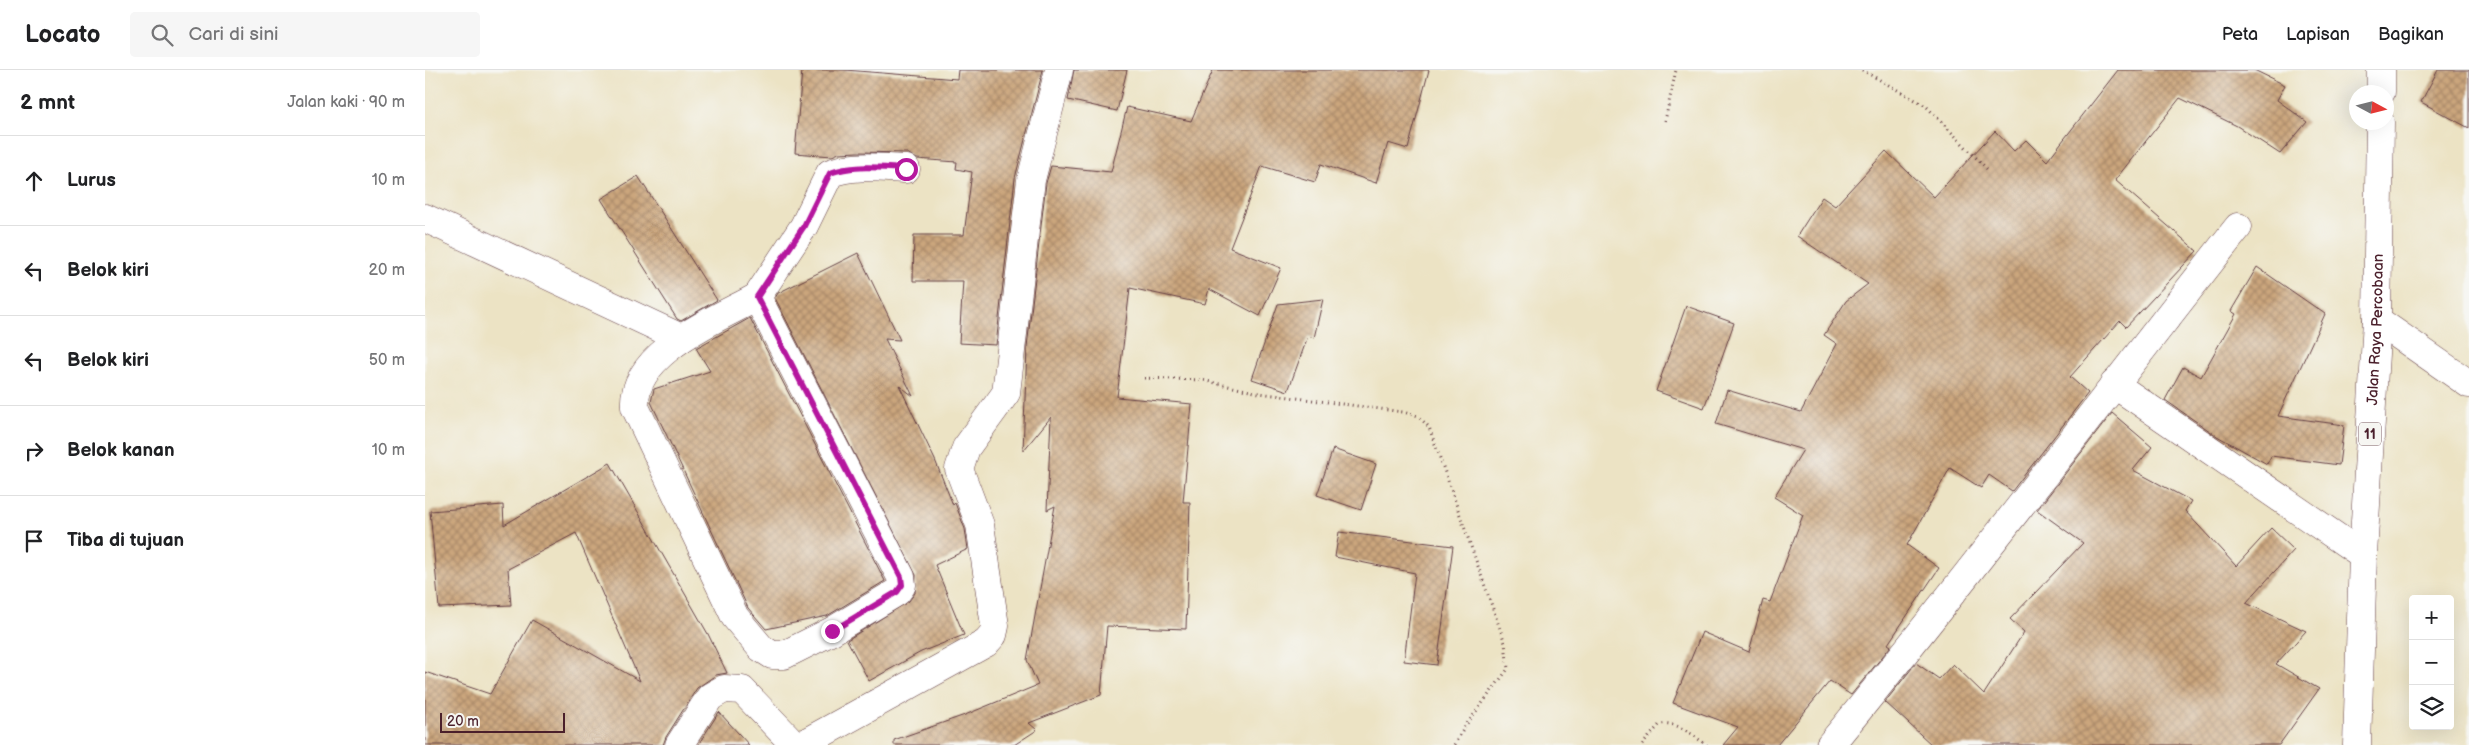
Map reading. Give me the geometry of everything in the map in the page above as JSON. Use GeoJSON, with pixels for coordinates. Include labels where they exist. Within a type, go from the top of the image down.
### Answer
{"type":"FeatureCollection","features":[{"type":"Feature","properties":{"kind":"main road"},"geometry":{"type":"LineString","coordinates":[[679,745],[710,697],[725,689],[742,690],[791,742],[801,745],[985,643],[993,635],[995,626],[980,525],[959,470],[966,448],[1006,393],[1031,180],[1059,70]]}},
{"type":"Feature","properties":{"kind":"main road"},"geometry":{"type":"LineString","coordinates":[[2381,70],[2381,85]]}},
{"type":"Feature","properties":{"kind":"main road","name":"Jalan Raya Percobaan"},"geometry":{"type":"LineString","coordinates":[[2357,745],[2363,555],[2377,320],[2380,130]]}},
{"type":"Feature","properties":{"kind":"main road"},"geometry":{"type":"LineString","coordinates":[[757,297],[901,577],[902,585],[897,592],[832,631],[784,655],[772,655],[761,648],[735,617],[635,408],[634,396],[647,369],[681,338],[757,297],[804,226],[830,173],[843,168],[858,167],[906,169]]}},
{"type":"Feature","properties":{"kind":"main road"},"geometry":{"type":"LineString","coordinates":[[425,218],[681,338]]}},
{"type":"Feature","properties":{"kind":"main road"},"geometry":{"type":"LineString","coordinates":[[1830,745],[1935,618],[2114,384],[2238,227]]}},
{"type":"Feature","properties":{"kind":"main road"},"geometry":{"type":"LineString","coordinates":[[2377,320],[2469,384]]}},
{"type":"Feature","properties":{"kind":"main road"},"geometry":{"type":"LineString","coordinates":[[2114,384],[2363,555]]}},
{"type":"Feature","properties":{"kind":"path"},"geometry":{"type":"LineString","coordinates":[[1665,121],[1676,70]]}},
{"type":"Feature","properties":{"kind":"path"},"geometry":{"type":"LineString","coordinates":[[1862,70],[1926,106],[1988,170]]}},
{"type":"Feature","properties":{"kind":"path"},"geometry":{"type":"LineString","coordinates":[[1144,378],[1202,380],[1259,393],[1403,412],[1418,416],[1429,427],[1508,656],[1508,669],[1466,724],[1454,745]]}},
{"type":"Feature","properties":{"kind":"path"},"geometry":{"type":"LineString","coordinates":[[1641,745],[1660,724],[1668,723],[1677,726],[1707,745]]}},
{"type":"Feature","properties":{"kind":"building"},"geometry":{"type":"Polygon","coordinates":[[[802,70],[845,70],[957,79],[958,70],[1043,70],[1015,178],[996,345],[959,343],[963,281],[913,281],[914,235],[964,235],[972,172],[956,169],[957,162],[917,159],[907,153],[857,152],[839,153],[832,156],[795,153],[802,70]]]}},
{"type":"Feature","properties":{"kind":"building"},"geometry":{"type":"Polygon","coordinates":[[[1074,70],[1127,70],[1117,111],[1068,100],[1074,70]]]}},
{"type":"Feature","properties":{"kind":"building"},"geometry":{"type":"Polygon","coordinates":[[[1213,70],[1429,70],[1408,149],[1388,143],[1376,183],[1321,164],[1315,182],[1262,166],[1230,248],[1281,268],[1260,316],[1209,289],[1205,304],[1130,288],[1117,397],[1192,404],[1183,502],[1190,502],[1186,629],[1107,626],[1101,695],[1029,723],[1037,730],[1014,745],[894,745],[894,740],[965,715],[1038,685],[1027,660],[1055,506],[1047,510],[1051,417],[1023,451],[1027,347],[1046,183],[1051,166],[1111,172],[1127,107],[1191,121],[1213,70]]]}},
{"type":"Feature","properties":{"kind":"building"},"geometry":{"type":"Polygon","coordinates":[[[2118,70],[2254,70],[2285,85],[2277,100],[2307,122],[2280,154],[2237,126],[2180,98],[2115,180],[2197,251],[2126,327],[2120,321],[2070,377],[2088,393],[2012,491],[1989,475],[1981,488],[1950,468],[1907,545],[1939,568],[1888,644],[1891,646],[1851,695],[1830,681],[1777,745],[1723,745],[1738,727],[1673,703],[1702,632],[1749,652],[1763,600],[1770,602],[1803,515],[1774,497],[1803,450],[1716,424],[1727,390],[1801,412],[1837,344],[1824,335],[1846,301],[1868,284],[1797,236],[1822,197],[1835,206],[1886,151],[1934,197],[1995,131],[2014,151],[2026,140],[2047,161],[2118,70]]]}},
{"type":"Feature","properties":{"kind":"building"},"geometry":{"type":"Polygon","coordinates":[[[2438,70],[2469,70],[2469,128],[2421,102],[2438,70]]]}},
{"type":"Feature","properties":{"kind":"building"},"geometry":{"type":"Polygon","coordinates":[[[638,176],[717,300],[681,321],[677,319],[601,199],[638,176]]]}},
{"type":"Feature","properties":{"kind":"building"},"geometry":{"type":"Polygon","coordinates":[[[858,253],[900,340],[885,339],[913,396],[899,385],[935,460],[953,505],[955,503],[965,529],[968,549],[935,565],[964,635],[921,652],[869,681],[847,640],[909,601],[915,593],[916,575],[775,298],[778,293],[858,253]]]}},
{"type":"Feature","properties":{"kind":"building"},"geometry":{"type":"Polygon","coordinates":[[[2257,267],[2325,314],[2278,416],[2344,425],[2339,465],[2271,456],[2267,464],[2217,436],[2165,400],[2183,367],[2201,377],[2236,314],[2231,311],[2257,267]]]}},
{"type":"Feature","properties":{"kind":"building"},"geometry":{"type":"Polygon","coordinates":[[[1323,299],[1314,338],[1308,336],[1288,391],[1252,379],[1278,304],[1323,299]]]}},
{"type":"Feature","properties":{"kind":"building"},"geometry":{"type":"Polygon","coordinates":[[[1686,306],[1734,323],[1704,408],[1656,391],[1686,306]]]}},
{"type":"Feature","properties":{"kind":"building"},"geometry":{"type":"Polygon","coordinates":[[[750,318],[885,581],[827,616],[766,629],[748,608],[651,402],[654,389],[710,371],[696,348],[750,318]]]}},
{"type":"Feature","properties":{"kind":"building"},"geometry":{"type":"Polygon","coordinates":[[[2112,413],[2152,447],[2133,470],[2191,501],[2185,511],[2236,566],[2271,528],[2294,550],[2246,603],[2306,631],[2276,664],[2319,689],[2279,745],[1932,745],[1885,702],[1916,663],[1939,679],[1953,664],[1984,694],[2024,632],[2010,619],[2083,543],[2037,510],[2112,413]]]}},
{"type":"Feature","properties":{"kind":"building"},"geometry":{"type":"Polygon","coordinates":[[[1333,449],[1376,464],[1361,510],[1317,495],[1333,449]]]}},
{"type":"Feature","properties":{"kind":"building"},"geometry":{"type":"Polygon","coordinates":[[[610,463],[708,634],[727,673],[716,675],[697,688],[666,737],[663,745],[425,745],[425,672],[490,694],[532,620],[640,681],[576,533],[508,569],[511,605],[439,608],[430,511],[503,505],[504,525],[610,463]]]}},
{"type":"Feature","properties":{"kind":"building"},"geometry":{"type":"Polygon","coordinates":[[[1339,532],[1453,546],[1437,665],[1404,661],[1415,573],[1335,557],[1339,532]]]}},
{"type":"Feature","properties":{"kind":"building"},"geometry":{"type":"Polygon","coordinates":[[[719,712],[749,745],[698,745],[719,712]]]}},
{"type":"Feature","properties":{"kind":"route"},"geometry":{"type":"LineString","coordinates":[[832,631],[897,592],[902,585],[901,577],[757,297],[804,226],[819,199],[830,173],[843,168],[858,167],[906,169]]}}]}
